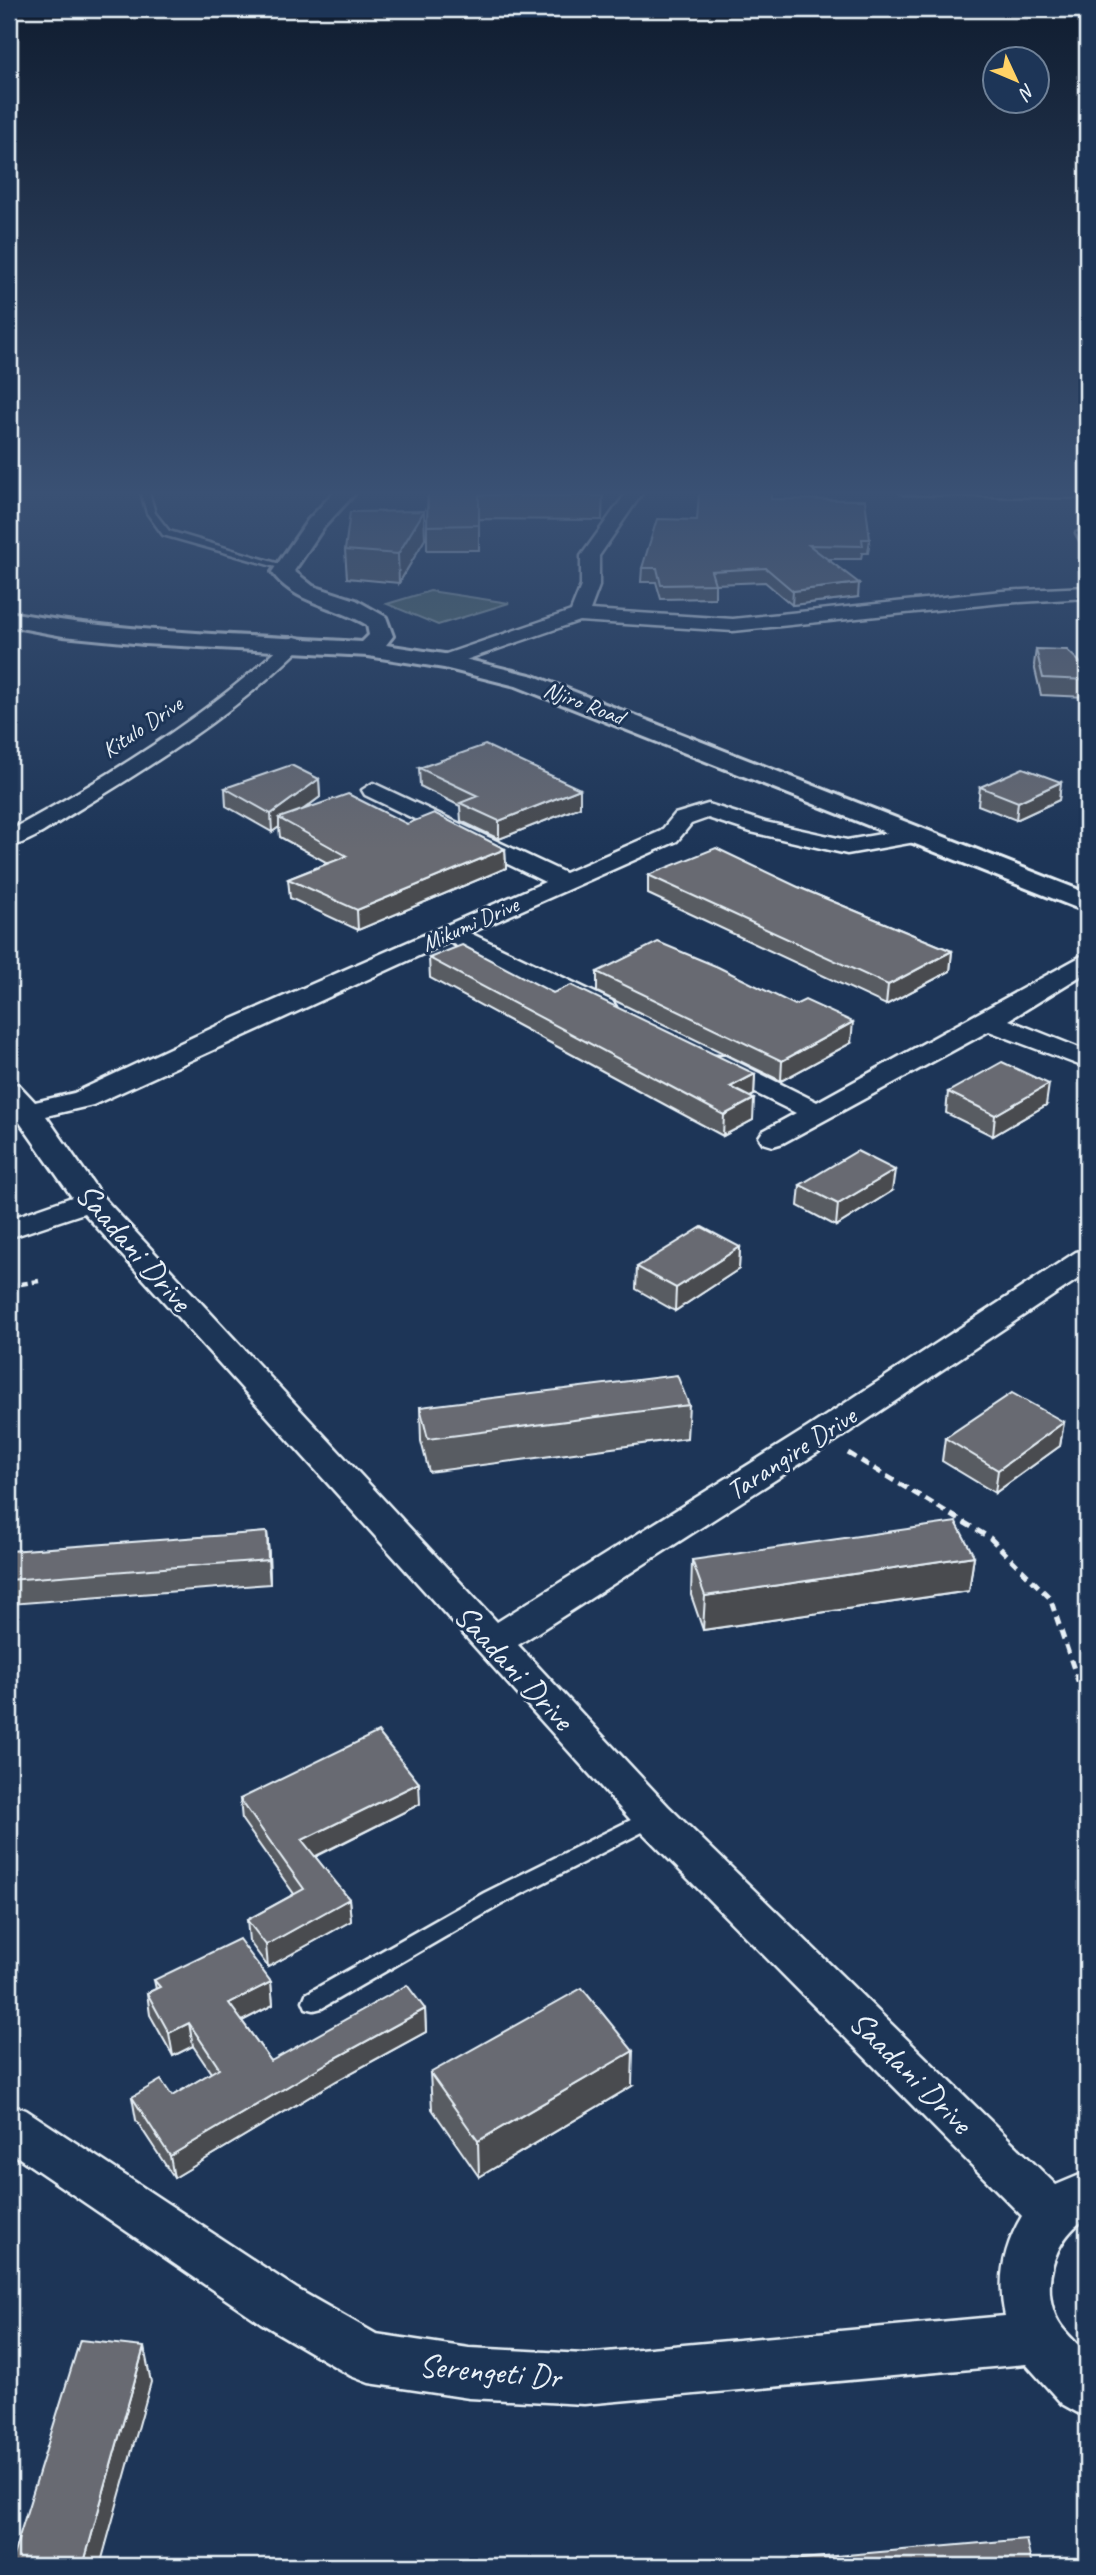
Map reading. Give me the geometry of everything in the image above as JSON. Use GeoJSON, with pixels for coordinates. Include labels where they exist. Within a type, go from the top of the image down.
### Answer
{"type":"FeatureCollection","features":[{"type":"Feature","properties":{"kind":"street"},"geometry":{"type":"LineString","coordinates":[[355,609],[378,622],[381,636],[368,649]]}},
{"type":"Feature","properties":{"kind":"street"},"geometry":{"type":"LineString","coordinates":[[578,615],[581,609]]}},
{"type":"Feature","properties":{"kind":"street"},"geometry":{"type":"LineString","coordinates":[[444,661],[578,615],[665,623],[733,625],[885,609]]}},
{"type":"Feature","properties":{"kind":"street","name":"Njiro Road"},"geometry":{"type":"LineString","coordinates":[[9,619],[120,635],[368,649],[444,661],[526,681],[1087,904]]}},
{"type":"Feature","properties":{"kind":"street","name":"Kitulo Drive"},"geometry":{"type":"LineString","coordinates":[[9,839],[94,791],[166,743],[271,668],[295,643]]}},
{"type":"Feature","properties":{"kind":"street"},"geometry":{"type":"LineString","coordinates":[[373,790],[564,882]]}},
{"type":"Feature","properties":{"kind":"street","name":"Mikumi Drive"},"geometry":{"type":"LineString","coordinates":[[19,1102],[83,1098],[668,836],[683,819],[708,811],[760,827],[847,847],[915,835]]}},
{"type":"Feature","properties":{"kind":"street"},"geometry":{"type":"LineString","coordinates":[[450,933],[627,1019]]}},
{"type":"Feature","properties":{"kind":"street"},"geometry":{"type":"LineString","coordinates":[[773,1137],[988,1021],[1087,961]]}},
{"type":"Feature","properties":{"kind":"street"},"geometry":{"type":"LineString","coordinates":[[988,1021],[1087,1060]]}},
{"type":"Feature","properties":{"kind":"street"},"geometry":{"type":"LineString","coordinates":[[686,1048],[818,1113]]}},
{"type":"Feature","properties":{"kind":"street","name":"Saadani Drive"},"geometry":{"type":"LineString","coordinates":[[19,1102],[90,1202],[653,1817],[1070,2204]]}},
{"type":"Feature","properties":{"kind":"street"},"geometry":{"type":"LineString","coordinates":[[9,1229],[90,1202]]}},
{"type":"Feature","properties":{"kind":"street","name":"Tarangire Drive"},"geometry":{"type":"LineString","coordinates":[[492,1643],[819,1436],[1087,1259]]}},
{"type":"Feature","properties":{"kind":"street","name":"Serengeti Dr"},"geometry":{"type":"LineString","coordinates":[[9,2125],[279,2306],[369,2358],[469,2373],[584,2379],[1039,2338]]}},
{"type":"Feature","properties":{"kind":"street"},"geometry":{"type":"LineString","coordinates":[[1070,2204],[1034,2238],[1026,2269],[1027,2303],[1039,2338],[1063,2372],[1087,2392]]}},
{"type":"Feature","properties":{"kind":"lane"},"geometry":{"type":"LineString","coordinates":[[314,2001],[492,1899],[653,1817]]}},
{"type":"Feature","properties":{"kind":"path"},"geometry":{"type":"LineString","coordinates":[[9,1286],[39,1282]]}},
{"type":"Feature","properties":{"kind":"path"},"geometry":{"type":"LineString","coordinates":[[819,1436],[990,1538],[1050,1598],[1087,1708]]}},
{"type":"Feature","properties":{"kind":"green space"},"geometry":{"type":"Polygon","coordinates":[[[400,609],[489,609],[438,625],[400,609]]]}},
{"type":"Feature","properties":{"kind":"building"},"geometry":{"type":"Polygon","coordinates":[[[1036,649],[1067,650],[1087,669],[1087,680],[1043,678],[1036,649]]]}},
{"type":"Feature","properties":{"kind":"building"},"geometry":{"type":"Polygon","coordinates":[[[485,745],[580,789],[499,821],[460,803],[478,796],[419,768],[485,745]]]}},
{"type":"Feature","properties":{"kind":"building"},"geometry":{"type":"Polygon","coordinates":[[[291,765],[319,779],[271,814],[225,788],[291,765]]]}},
{"type":"Feature","properties":{"kind":"building"},"geometry":{"type":"Polygon","coordinates":[[[1023,768],[1061,782],[1018,802],[980,787],[1023,768]]]}},
{"type":"Feature","properties":{"kind":"building"},"geometry":{"type":"Polygon","coordinates":[[[348,794],[407,824],[434,813],[505,849],[357,910],[288,879],[347,856],[279,818],[348,794]]]}},
{"type":"Feature","properties":{"kind":"building"},"geometry":{"type":"Polygon","coordinates":[[[716,848],[798,887],[952,951],[888,985],[648,875],[716,848]]]}},
{"type":"Feature","properties":{"kind":"building"},"geometry":{"type":"Polygon","coordinates":[[[658,942],[718,967],[795,1005],[805,1000],[853,1022],[782,1061],[597,972],[658,942]]]}},
{"type":"Feature","properties":{"kind":"building"},"geometry":{"type":"Polygon","coordinates":[[[462,945],[553,993],[571,985],[755,1074],[730,1087],[754,1099],[724,1115],[429,958],[462,945]]]}},
{"type":"Feature","properties":{"kind":"building"},"geometry":{"type":"Polygon","coordinates":[[[1002,1062],[1049,1084],[995,1115],[948,1092],[1002,1062]]]}},
{"type":"Feature","properties":{"kind":"building"},"geometry":{"type":"Polygon","coordinates":[[[857,1151],[895,1170],[838,1204],[800,1185],[857,1151]]]}},
{"type":"Feature","properties":{"kind":"building"},"geometry":{"type":"Polygon","coordinates":[[[702,1227],[740,1247],[676,1288],[637,1267],[702,1227]]]}},
{"type":"Feature","properties":{"kind":"building"},"geometry":{"type":"Polygon","coordinates":[[[677,1375],[689,1405],[428,1439],[420,1407],[677,1375]]]}},
{"type":"Feature","properties":{"kind":"building"},"geometry":{"type":"Polygon","coordinates":[[[1012,1393],[1064,1422],[998,1470],[945,1438],[1012,1393]]]}},
{"type":"Feature","properties":{"kind":"building"},"geometry":{"type":"Polygon","coordinates":[[[956,1522],[974,1556],[705,1596],[692,1560],[956,1522]]]}},
{"type":"Feature","properties":{"kind":"building"},"geometry":{"type":"Polygon","coordinates":[[[267,1532],[268,1560],[9,1580],[10,1551],[267,1532]]]}},
{"type":"Feature","properties":{"kind":"building"},"geometry":{"type":"Polygon","coordinates":[[[378,1732],[419,1783],[302,1840],[349,1899],[266,1945],[247,1920],[304,1889],[240,1799],[378,1732]]]}},
{"type":"Feature","properties":{"kind":"building"},"geometry":{"type":"Polygon","coordinates":[[[239,1939],[271,1982],[229,2003],[271,2061],[407,1985],[425,2009],[334,2059],[170,2156],[132,2097],[161,2080],[172,2096],[219,2068],[189,2023],[169,2033],[147,1993],[160,1987],[154,1980],[239,1939]]]}},
{"type":"Feature","properties":{"kind":"building"},"geometry":{"type":"Polygon","coordinates":[[[582,1988],[633,2051],[478,2141],[430,2073],[582,1988]]]}},
{"type":"Feature","properties":{"kind":"building"},"geometry":{"type":"Polygon","coordinates":[[[80,2340],[144,2347],[83,2566],[10,2566],[80,2340]]]}},
{"type":"Feature","properties":{"kind":"building"},"geometry":{"type":"Polygon","coordinates":[[[1026,2539],[1032,2566],[724,2566],[1026,2539]]]}}]}
